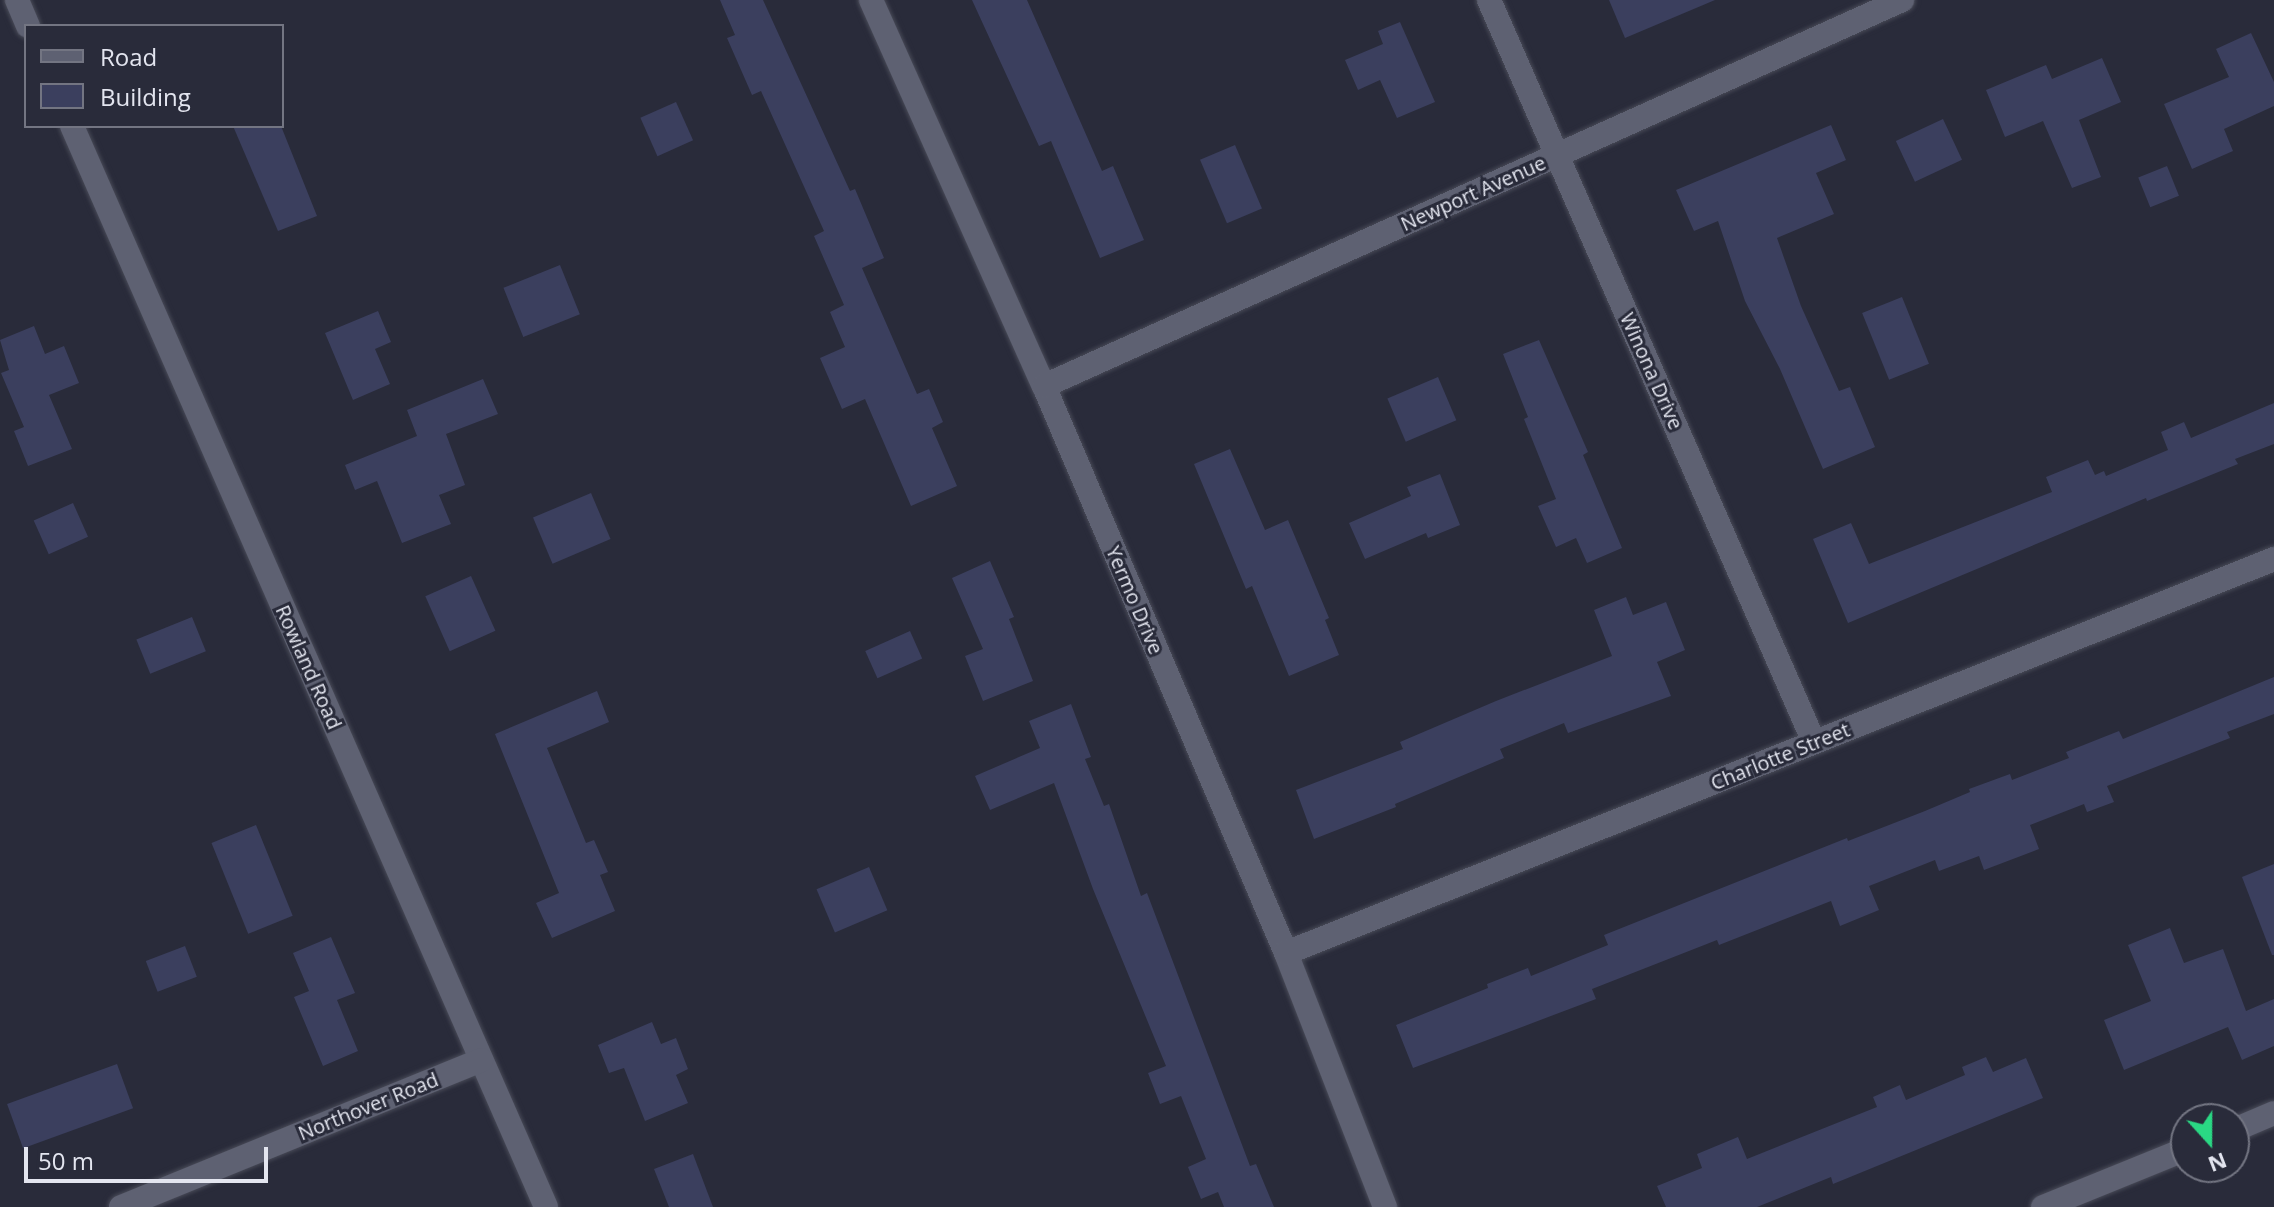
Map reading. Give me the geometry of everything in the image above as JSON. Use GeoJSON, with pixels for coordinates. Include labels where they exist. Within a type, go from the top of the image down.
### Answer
{"type":"FeatureCollection","features":[{"type":"Feature","properties":{"kind":"street"},"geometry":{"type":"LineString","coordinates":[[17,0],[27,24]]}},
{"type":"Feature","properties":{"kind":"street","name":"Yermo Drive"},"geometry":{"type":"LineString","coordinates":[[871,0],[1044,386],[1286,953],[1385,1207]]}},
{"type":"Feature","properties":{"kind":"street","name":"Winona Drive"},"geometry":{"type":"LineString","coordinates":[[1489,0],[1814,742]]}},
{"type":"Feature","properties":{"kind":"street","name":"Newport Avenue"},"geometry":{"type":"LineString","coordinates":[[1044,386],[1902,0]]}},
{"type":"Feature","properties":{"kind":"street","name":"Rowland Road"},"geometry":{"type":"LineString","coordinates":[[73,128],[546,1207]]}},
{"type":"Feature","properties":{"kind":"street","name":"Charlotte Street"},"geometry":{"type":"LineString","coordinates":[[1286,953],[2274,559]]}},
{"type":"Feature","properties":{"kind":"street","name":"Northover Road"},"geometry":{"type":"LineString","coordinates":[[121,1207],[481,1060]]}},
{"type":"Feature","properties":{"kind":"street"},"geometry":{"type":"LineString","coordinates":[[2250,1123],[2274,1113]]}},
{"type":"Feature","properties":{"kind":"street"},"geometry":{"type":"LineString","coordinates":[[2043,1207],[2170,1155]]}},
{"type":"Feature","properties":{"kind":"building"},"geometry":{"type":"Polygon","coordinates":[[[720,0],[763,0],[850,191],[855,189],[884,258],[862,268],[917,394],[929,389],[943,422],[932,428],[957,486],[911,506],[865,399],[842,409],[820,358],[845,347],[830,312],[844,305],[814,236],[824,231],[761,91],[752,95],[727,38],[735,35],[720,0]]]}},
{"type":"Feature","properties":{"kind":"building"},"geometry":{"type":"Polygon","coordinates":[[[972,0],[1027,0],[1102,171],[1113,166],[1144,240],[1100,258],[1051,141],[1039,146],[972,0]]]}},
{"type":"Feature","properties":{"kind":"building"},"geometry":{"type":"Polygon","coordinates":[[[1609,0],[1715,0],[1625,38],[1609,0]]]}},
{"type":"Feature","properties":{"kind":"building"},"geometry":{"type":"Polygon","coordinates":[[[1400,22],[1435,102],[1397,118],[1380,80],[1358,90],[1345,60],[1383,44],[1378,31],[1400,22]]]}},
{"type":"Feature","properties":{"kind":"building"},"geometry":{"type":"Polygon","coordinates":[[[2251,33],[2274,82],[2274,106],[2224,129],[2233,151],[2192,169],[2164,104],[2229,77],[2216,49],[2251,33]]]}},
{"type":"Feature","properties":{"kind":"building"},"geometry":{"type":"Polygon","coordinates":[[[2102,58],[2121,102],[2079,120],[2101,177],[2072,188],[2043,121],[2005,137],[1986,90],[2046,65],[2052,79],[2102,58]]]}},
{"type":"Feature","properties":{"kind":"building"},"geometry":{"type":"Polygon","coordinates":[[[676,102],[693,140],[657,156],[640,118],[676,102]]]}},
{"type":"Feature","properties":{"kind":"building"},"geometry":{"type":"Polygon","coordinates":[[[1943,119],[1962,160],[1915,182],[1896,141],[1943,119]]]}},
{"type":"Feature","properties":{"kind":"building"},"geometry":{"type":"Polygon","coordinates":[[[1831,125],[1846,160],[1816,173],[1834,214],[1777,238],[1801,306],[1839,391],[1850,387],[1875,447],[1823,469],[1780,369],[1745,301],[1718,221],[1694,231],[1676,190],[1831,125]]]}},
{"type":"Feature","properties":{"kind":"building"},"geometry":{"type":"Polygon","coordinates":[[[234,128],[282,128],[317,216],[278,231],[234,128]]]}},
{"type":"Feature","properties":{"kind":"building"},"geometry":{"type":"Polygon","coordinates":[[[1235,145],[1262,209],[1227,223],[1200,160],[1235,145]]]}},
{"type":"Feature","properties":{"kind":"building"},"geometry":{"type":"Polygon","coordinates":[[[2167,166],[2179,196],[2150,207],[2138,178],[2167,166]]]}},
{"type":"Feature","properties":{"kind":"building"},"geometry":{"type":"Polygon","coordinates":[[[560,265],[580,314],[523,337],[503,288],[560,265]]]}},
{"type":"Feature","properties":{"kind":"building"},"geometry":{"type":"Polygon","coordinates":[[[1902,297],[1929,364],[1889,380],[1862,313],[1902,297]]]}},
{"type":"Feature","properties":{"kind":"building"},"geometry":{"type":"Polygon","coordinates":[[[378,311],[391,342],[375,349],[390,384],[353,400],[325,333],[378,311]]]}},
{"type":"Feature","properties":{"kind":"building"},"geometry":{"type":"Polygon","coordinates":[[[34,326],[45,354],[64,346],[79,383],[49,395],[72,449],[28,466],[14,431],[24,427],[1,373],[9,370],[0,340],[34,326]]]}},
{"type":"Feature","properties":{"kind":"building"},"geometry":{"type":"Polygon","coordinates":[[[1539,340],[1588,452],[1583,455],[1622,548],[1587,563],[1576,538],[1556,547],[1538,506],[1556,499],[1524,419],[1528,417],[1503,354],[1539,340]]]}},
{"type":"Feature","properties":{"kind":"building"},"geometry":{"type":"Polygon","coordinates":[[[1438,377],[1456,420],[1406,442],[1387,398],[1438,377]]]}},
{"type":"Feature","properties":{"kind":"building"},"geometry":{"type":"Polygon","coordinates":[[[483,379],[498,414],[446,434],[465,485],[439,495],[451,524],[402,543],[377,481],[355,490],[345,465],[417,436],[407,410],[483,379]]]}},
{"type":"Feature","properties":{"kind":"building"},"geometry":{"type":"Polygon","coordinates":[[[2274,403],[2274,444],[2235,459],[2238,464],[2147,501],[2146,498],[1848,623],[1813,539],[1851,523],[1869,564],[2052,492],[2046,477],[2088,460],[2095,475],[2104,471],[2106,476],[2168,450],[2161,432],[2184,422],[2191,438],[2274,403]]]}},
{"type":"Feature","properties":{"kind":"building"},"geometry":{"type":"Polygon","coordinates":[[[1230,449],[1265,530],[1288,520],[1329,618],[1325,620],[1339,655],[1289,676],[1252,586],[1246,589],[1194,464],[1230,449]]]}},
{"type":"Feature","properties":{"kind":"building"},"geometry":{"type":"Polygon","coordinates":[[[1440,474],[1460,525],[1428,538],[1426,533],[1365,559],[1349,523],[1411,496],[1407,487],[1440,474]]]}},
{"type":"Feature","properties":{"kind":"building"},"geometry":{"type":"Polygon","coordinates":[[[591,493],[611,539],[553,564],[533,518],[591,493]]]}},
{"type":"Feature","properties":{"kind":"building"},"geometry":{"type":"Polygon","coordinates":[[[73,503],[88,537],[49,554],[34,520],[73,503]]]}},
{"type":"Feature","properties":{"kind":"building"},"geometry":{"type":"Polygon","coordinates":[[[990,561],[1014,617],[1009,619],[1033,681],[983,701],[965,656],[983,649],[952,578],[990,561]]]}},
{"type":"Feature","properties":{"kind":"building"},"geometry":{"type":"Polygon","coordinates":[[[471,576],[495,631],[450,651],[425,596],[471,576]]]}},
{"type":"Feature","properties":{"kind":"building"},"geometry":{"type":"Polygon","coordinates":[[[1626,597],[1633,615],[1666,602],[1685,650],[1657,662],[1671,696],[1568,733],[1564,723],[1500,749],[1504,758],[1395,804],[1396,807],[1314,839],[1296,790],[1403,749],[1400,742],[1612,656],[1594,610],[1626,597]]]}},
{"type":"Feature","properties":{"kind":"building"},"geometry":{"type":"Polygon","coordinates":[[[192,617],[206,651],[150,674],[136,639],[192,617]]]}},
{"type":"Feature","properties":{"kind":"building"},"geometry":{"type":"Polygon","coordinates":[[[910,631],[922,658],[877,678],[865,651],[910,631]]]}},
{"type":"Feature","properties":{"kind":"building"},"geometry":{"type":"Polygon","coordinates":[[[2274,677],[2274,714],[2227,732],[2230,738],[2107,786],[2114,802],[2087,812],[2084,804],[2030,825],[2039,849],[1984,870],[1979,856],[1939,871],[1935,860],[1869,886],[1879,910],[1840,926],[1831,901],[1719,945],[1717,940],[1592,989],[1596,999],[1413,1068],[1396,1025],[1488,988],[1487,984],[1528,968],[1531,976],[1608,945],[1604,935],[1847,838],[1848,841],[1925,811],[1970,792],[1969,789],[2010,774],[2012,780],[2069,758],[2066,752],[2119,731],[2123,739],[2274,677]]]}},
{"type":"Feature","properties":{"kind":"building"},"geometry":{"type":"Polygon","coordinates":[[[597,691],[609,722],[547,748],[586,843],[594,840],[608,872],[600,875],[615,911],[552,938],[536,903],[559,893],[495,734],[597,691]]]}},
{"type":"Feature","properties":{"kind":"building"},"geometry":{"type":"Polygon","coordinates":[[[1071,704],[1091,757],[1085,759],[1104,806],[1109,804],[1141,896],[1147,893],[1250,1166],[1256,1164],[1274,1207],[1224,1207],[1218,1192],[1201,1199],[1188,1167],[1206,1159],[1181,1096],[1160,1104],[1148,1073],[1166,1066],[1093,889],[1054,783],[990,810],[975,776],[1040,748],[1029,721],[1071,704]]]}},
{"type":"Feature","properties":{"kind":"building"},"geometry":{"type":"Polygon","coordinates":[[[256,825],[293,916],[248,934],[211,843],[256,825]]]}},
{"type":"Feature","properties":{"kind":"building"},"geometry":{"type":"Polygon","coordinates":[[[2274,864],[2274,955],[2272,955],[2242,877],[2274,864]]]}},
{"type":"Feature","properties":{"kind":"building"},"geometry":{"type":"Polygon","coordinates":[[[869,867],[887,910],[835,933],[817,889],[869,867]]]}},
{"type":"Feature","properties":{"kind":"building"},"geometry":{"type":"Polygon","coordinates":[[[2170,928],[2184,963],[2223,949],[2246,1011],[2274,999],[2274,1046],[2242,1060],[2228,1027],[2124,1070],[2104,1020],[2151,1001],[2128,945],[2170,928]]]}},
{"type":"Feature","properties":{"kind":"building"},"geometry":{"type":"Polygon","coordinates":[[[331,937],[355,993],[337,1000],[358,1051],[323,1066],[294,997],[309,991],[293,953],[331,937]]]}},
{"type":"Feature","properties":{"kind":"building"},"geometry":{"type":"Polygon","coordinates":[[[185,946],[197,977],[158,992],[146,961],[185,946]]]}},
{"type":"Feature","properties":{"kind":"building"},"geometry":{"type":"Polygon","coordinates":[[[652,1022],[661,1044],[676,1038],[688,1069],[676,1075],[688,1103],[645,1121],[624,1068],[609,1073],[598,1045],[652,1022]]]}},
{"type":"Feature","properties":{"kind":"building"},"geometry":{"type":"Polygon","coordinates":[[[1986,1057],[1993,1072],[2026,1058],[2043,1098],[1833,1184],[1831,1177],[1757,1207],[1666,1207],[1657,1186],[1702,1168],[1697,1154],[1738,1137],[1747,1159],[1877,1107],[1873,1097],[1900,1085],[1906,1100],[1965,1075],[1962,1067],[1986,1057]]]}},
{"type":"Feature","properties":{"kind":"building"},"geometry":{"type":"Polygon","coordinates":[[[117,1064],[133,1108],[23,1148],[7,1104],[117,1064]]]}},
{"type":"Feature","properties":{"kind":"building"},"geometry":{"type":"Polygon","coordinates":[[[693,1154],[713,1207],[669,1207],[654,1169],[693,1154]]]}}]}
